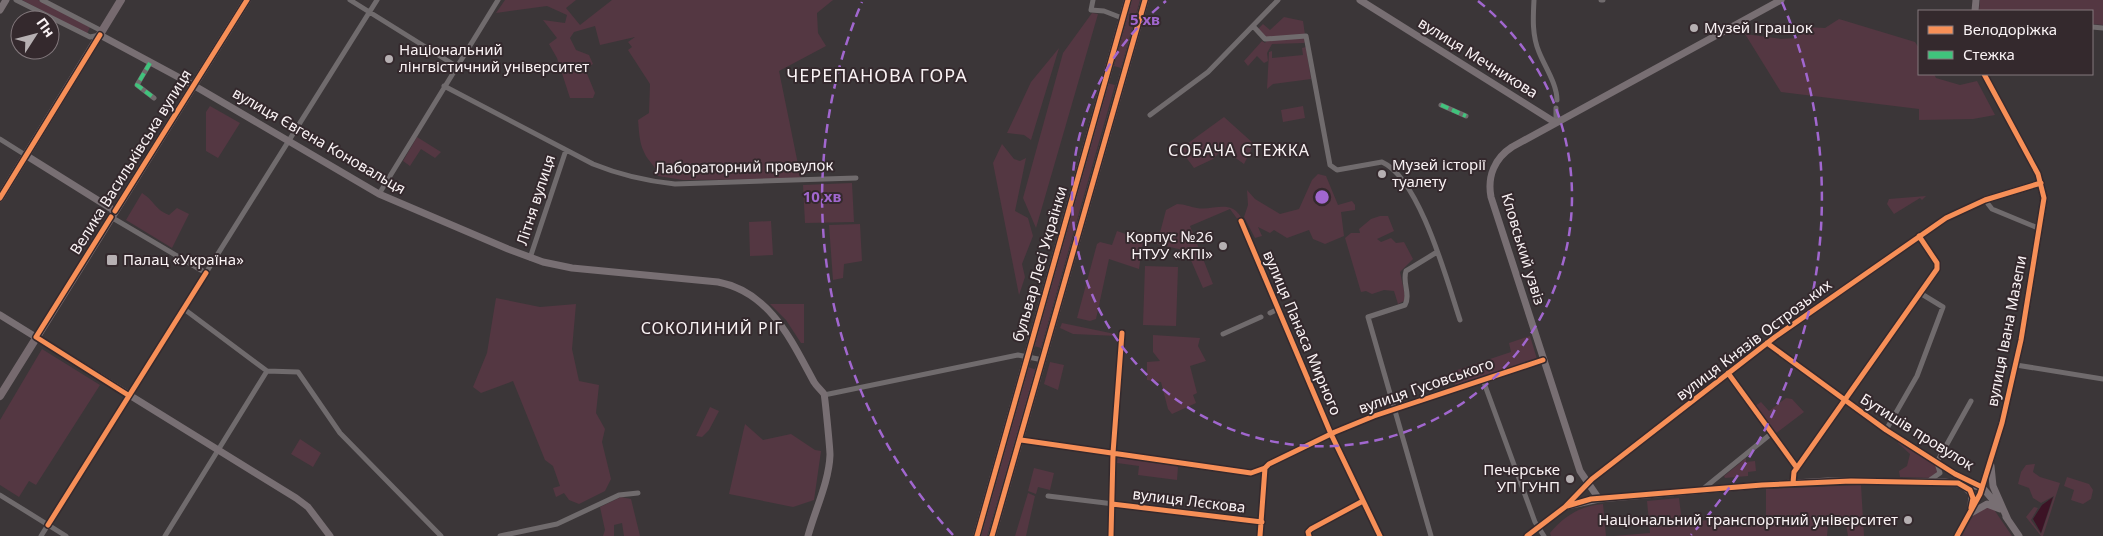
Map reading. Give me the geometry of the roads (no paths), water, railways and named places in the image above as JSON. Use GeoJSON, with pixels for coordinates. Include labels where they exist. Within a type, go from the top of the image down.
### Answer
{"type":"FeatureCollection","features":[{"type":"Feature","properties":{"kind":"main road"},"geometry":{"type":"LineString","coordinates":[[0,10],[6,0]]}},
{"type":"Feature","properties":{"kind":"main road"},"geometry":{"type":"LineString","coordinates":[[0,198],[121,0]]}},
{"type":"Feature","properties":{"kind":"main road","name":"Велика Васильківська вулиця"},"geometry":{"type":"LineString","coordinates":[[0,396],[247,0]]}},
{"type":"Feature","properties":{"kind":"main road","name":"бульвар Лесі Українки"},"geometry":{"type":"LineString","coordinates":[[977,536],[1105,76],[1128,0]]}},
{"type":"Feature","properties":{"kind":"main road","name":"бульвар Лесі Українки"},"geometry":{"type":"LineString","coordinates":[[992,536],[1044,360],[1145,0]]}},
{"type":"Feature","properties":{"kind":"main road","name":"вулиця Мечникова"},"geometry":{"type":"LineString","coordinates":[[1360,0],[1556,123]]}},
{"type":"Feature","properties":{"kind":"main road","name":"Кловський узвіз"},"geometry":{"type":"LineString","coordinates":[[1599,499],[1580,471],[1543,360],[1490,190],[1493,170],[1505,149],[1782,0]]}},
{"type":"Feature","properties":{"kind":"main road","name":"вулиця Євгена Коновальця"},"geometry":{"type":"LineString","coordinates":[[101,33],[379,194],[530,258],[572,268],[718,282],[737,287],[757,300],[777,319],[801,355],[814,383],[824,395],[830,441],[829,470],[808,536]]}},
{"type":"Feature","properties":{"kind":"main road"},"geometry":{"type":"LineString","coordinates":[[1985,75],[2041,183]]}},
{"type":"Feature","properties":{"kind":"main road"},"geometry":{"type":"LineString","coordinates":[[1105,76],[1122,81]]}},
{"type":"Feature","properties":{"kind":"main road"},"geometry":{"type":"LineString","coordinates":[[27,156],[113,214]]}},
{"type":"Feature","properties":{"kind":"main road","name":"вулиця Князів Острозьких"},"geometry":{"type":"LineString","coordinates":[[1527,536],[1565,507],[1588,484],[1728,373],[1919,236],[1954,213],[1986,200],[2041,183]]}},
{"type":"Feature","properties":{"kind":"main road","name":"вулиця Івана Мазепи"},"geometry":{"type":"LineString","coordinates":[[1957,536],[1982,487],[2016,365],[2044,198],[2041,183]]}},
{"type":"Feature","properties":{"kind":"main road"},"geometry":{"type":"LineString","coordinates":[[0,315],[302,502],[330,536]]}},
{"type":"Feature","properties":{"kind":"main road"},"geometry":{"type":"LineString","coordinates":[[1991,460],[1993,486],[2008,520]]}},
{"type":"Feature","properties":{"kind":"main road"},"geometry":{"type":"LineString","coordinates":[[1565,507],[1599,499],[1793,483],[1958,483],[1982,487],[2019,536]]}},
{"type":"Feature","properties":{"kind":"main road"},"geometry":{"type":"LineString","coordinates":[[1958,483],[1966,486],[1972,494],[1973,498],[1968,516]]}},
{"type":"Feature","properties":{"kind":"main road"},"geometry":{"type":"LineString","coordinates":[[1968,516],[1987,504],[2002,511]]}},
{"type":"Feature","properties":{"kind":"street"},"geometry":{"type":"LineString","coordinates":[[16,0],[90,37],[101,33]]}},
{"type":"Feature","properties":{"kind":"street"},"geometry":{"type":"LineString","coordinates":[[42,0],[101,33]]}},
{"type":"Feature","properties":{"kind":"street"},"geometry":{"type":"LineString","coordinates":[[350,0],[456,66]]}},
{"type":"Feature","properties":{"kind":"street"},"geometry":{"type":"LineString","coordinates":[[41,536],[377,0]]}},
{"type":"Feature","properties":{"kind":"street"},"geometry":{"type":"LineString","coordinates":[[379,194],[498,0]]}},
{"type":"Feature","properties":{"kind":"street"},"geometry":{"type":"LineString","coordinates":[[1093,0],[1091,10],[1104,11],[1122,18]]}},
{"type":"Feature","properties":{"kind":"street"},"geometry":{"type":"LineString","coordinates":[[1150,115],[1208,72],[1278,0]]}},
{"type":"Feature","properties":{"kind":"street"},"geometry":{"type":"LineString","coordinates":[[1534,0],[1533,21],[1535,40],[1555,88],[1557,100]]}},
{"type":"Feature","properties":{"kind":"street"},"geometry":{"type":"LineString","coordinates":[[1253,26],[1265,39],[1306,36],[1331,167],[1337,170],[1374,162],[1389,165],[1397,171],[1427,225],[1460,320]]}},
{"type":"Feature","properties":{"kind":"street"},"geometry":{"type":"LineString","coordinates":[[150,62],[137,85],[154,98]]}},
{"type":"Feature","properties":{"kind":"street","name":"Лабораторний провулок"},"geometry":{"type":"LineString","coordinates":[[444,86],[566,150],[618,174],[666,183],[856,178]]}},
{"type":"Feature","properties":{"kind":"street"},"geometry":{"type":"LineString","coordinates":[[1441,105],[1466,116]]}},
{"type":"Feature","properties":{"kind":"street"},"geometry":{"type":"LineString","coordinates":[[1556,108],[1556,123]]}},
{"type":"Feature","properties":{"kind":"street"},"geometry":{"type":"LineString","coordinates":[[0,138],[27,156]]}},
{"type":"Feature","properties":{"kind":"street","name":"Літня вулиця"},"geometry":{"type":"LineString","coordinates":[[530,258],[566,150]]}},
{"type":"Feature","properties":{"kind":"street"},"geometry":{"type":"LineString","coordinates":[[1986,200],[1992,210],[2038,228]]}},
{"type":"Feature","properties":{"kind":"street"},"geometry":{"type":"LineString","coordinates":[[113,214],[206,273]]}},
{"type":"Feature","properties":{"kind":"street","name":"вулиця Панаса Мирного"},"geometry":{"type":"LineString","coordinates":[[1241,221],[1331,434],[1380,536]]}},
{"type":"Feature","properties":{"kind":"street"},"geometry":{"type":"LineString","coordinates":[[1793,483],[1793,477],[1798,468],[1937,269],[1937,263],[1919,236]]}},
{"type":"Feature","properties":{"kind":"street"},"geometry":{"type":"LineString","coordinates":[[1431,536],[1368,317],[1405,305],[1408,296],[1403,280],[1406,271],[1437,252]]}},
{"type":"Feature","properties":{"kind":"street"},"geometry":{"type":"LineString","coordinates":[[1886,430],[1917,376],[1943,307],[1920,293]]}},
{"type":"Feature","properties":{"kind":"street"},"geometry":{"type":"LineString","coordinates":[[184,309],[267,371],[298,372],[340,433],[441,536]]}},
{"type":"Feature","properties":{"kind":"street"},"geometry":{"type":"LineString","coordinates":[[1270,313],[1278,309]]}},
{"type":"Feature","properties":{"kind":"street"},"geometry":{"type":"LineString","coordinates":[[1223,334],[1261,317]]}},
{"type":"Feature","properties":{"kind":"street"},"geometry":{"type":"LineString","coordinates":[[1111,536],[1113,453],[1122,333]]}},
{"type":"Feature","properties":{"kind":"street","name":"Бутишів провулок"},"geometry":{"type":"LineString","coordinates":[[1767,344],[1886,430],[1982,487]]}},
{"type":"Feature","properties":{"kind":"street"},"geometry":{"type":"LineString","coordinates":[[824,395],[1018,355],[1027,355],[1044,360]]}},
{"type":"Feature","properties":{"kind":"street","name":"вулиця Гусовського"},"geometry":{"type":"LineString","coordinates":[[1265,468],[1269,464],[1331,434],[1420,401],[1543,360]]}},
{"type":"Feature","properties":{"kind":"street"},"geometry":{"type":"LineString","coordinates":[[2016,365],[2103,379]]}},
{"type":"Feature","properties":{"kind":"street"},"geometry":{"type":"LineString","coordinates":[[165,536],[267,371]]}},
{"type":"Feature","properties":{"kind":"street"},"geometry":{"type":"LineString","coordinates":[[1728,373],[1798,468]]}},
{"type":"Feature","properties":{"kind":"street"},"geometry":{"type":"LineString","coordinates":[[1483,380],[1538,528],[1544,536]]}},
{"type":"Feature","properties":{"kind":"street"},"geometry":{"type":"LineString","coordinates":[[1937,462],[1971,401]]}},
{"type":"Feature","properties":{"kind":"street"},"geometry":{"type":"LineString","coordinates":[[1703,489],[1772,433]]}},
{"type":"Feature","properties":{"kind":"street"},"geometry":{"type":"LineString","coordinates":[[1021,440],[1249,473],[1265,468],[1260,536]]}},
{"type":"Feature","properties":{"kind":"street","name":"Бутишів провулок"},"geometry":{"type":"LineString","coordinates":[[1927,482],[1938,476],[1940,469],[1937,462]]}},
{"type":"Feature","properties":{"kind":"street"},"geometry":{"type":"LineString","coordinates":[[500,536],[557,524],[619,495],[638,493]]}},
{"type":"Feature","properties":{"kind":"street"},"geometry":{"type":"LineString","coordinates":[[0,495],[66,536]]}},
{"type":"Feature","properties":{"kind":"street","name":"вулиця Лєскова"},"geometry":{"type":"LineString","coordinates":[[1048,496],[1262,522]]}},
{"type":"Feature","properties":{"kind":"street"},"geometry":{"type":"LineString","coordinates":[[1309,536],[1308,532],[1310,529],[1363,502]]}},
{"type":"Feature","properties":{"kind":"place","name":"Музей Іграшок"},"geometry":{"type":"Point","coordinates":[1694,28]}},
{"type":"Feature","properties":{"kind":"place","name":"Національний лінгвістичний університет"},"geometry":{"type":"Point","coordinates":[389,59]}},
{"type":"Feature","properties":{"kind":"place","name":"Музей історії туалету"},"geometry":{"type":"Point","coordinates":[1382,174]}},
{"type":"Feature","properties":{"kind":"place","name":"Корпус №26 НТУУ «КПІ»"},"geometry":{"type":"Point","coordinates":[1223,246]}},
{"type":"Feature","properties":{"kind":"place","name":"Палац «Україна»"},"geometry":{"type":"Point","coordinates":[112,260]}},
{"type":"Feature","properties":{"kind":"place","name":"Печерське УП ГУНП"},"geometry":{"type":"Point","coordinates":[1570,479]}},
{"type":"Feature","properties":{"kind":"place","name":"Національний транспортний університет"},"geometry":{"type":"Point","coordinates":[1908,520]}},
{"type":"Feature","properties":{"kind":"district","name":"ЧЕРЕПАНОВА ГОРА"},"geometry":{"type":"Point","coordinates":[877,76]}},
{"type":"Feature","properties":{"kind":"district","name":"СОБАЧА СТЕЖКА"},"geometry":{"type":"Point","coordinates":[1239,150]}},
{"type":"Feature","properties":{"kind":"district","name":"СОКОЛИНИЙ РІГ"},"geometry":{"type":"Point","coordinates":[712,328]}}]}
